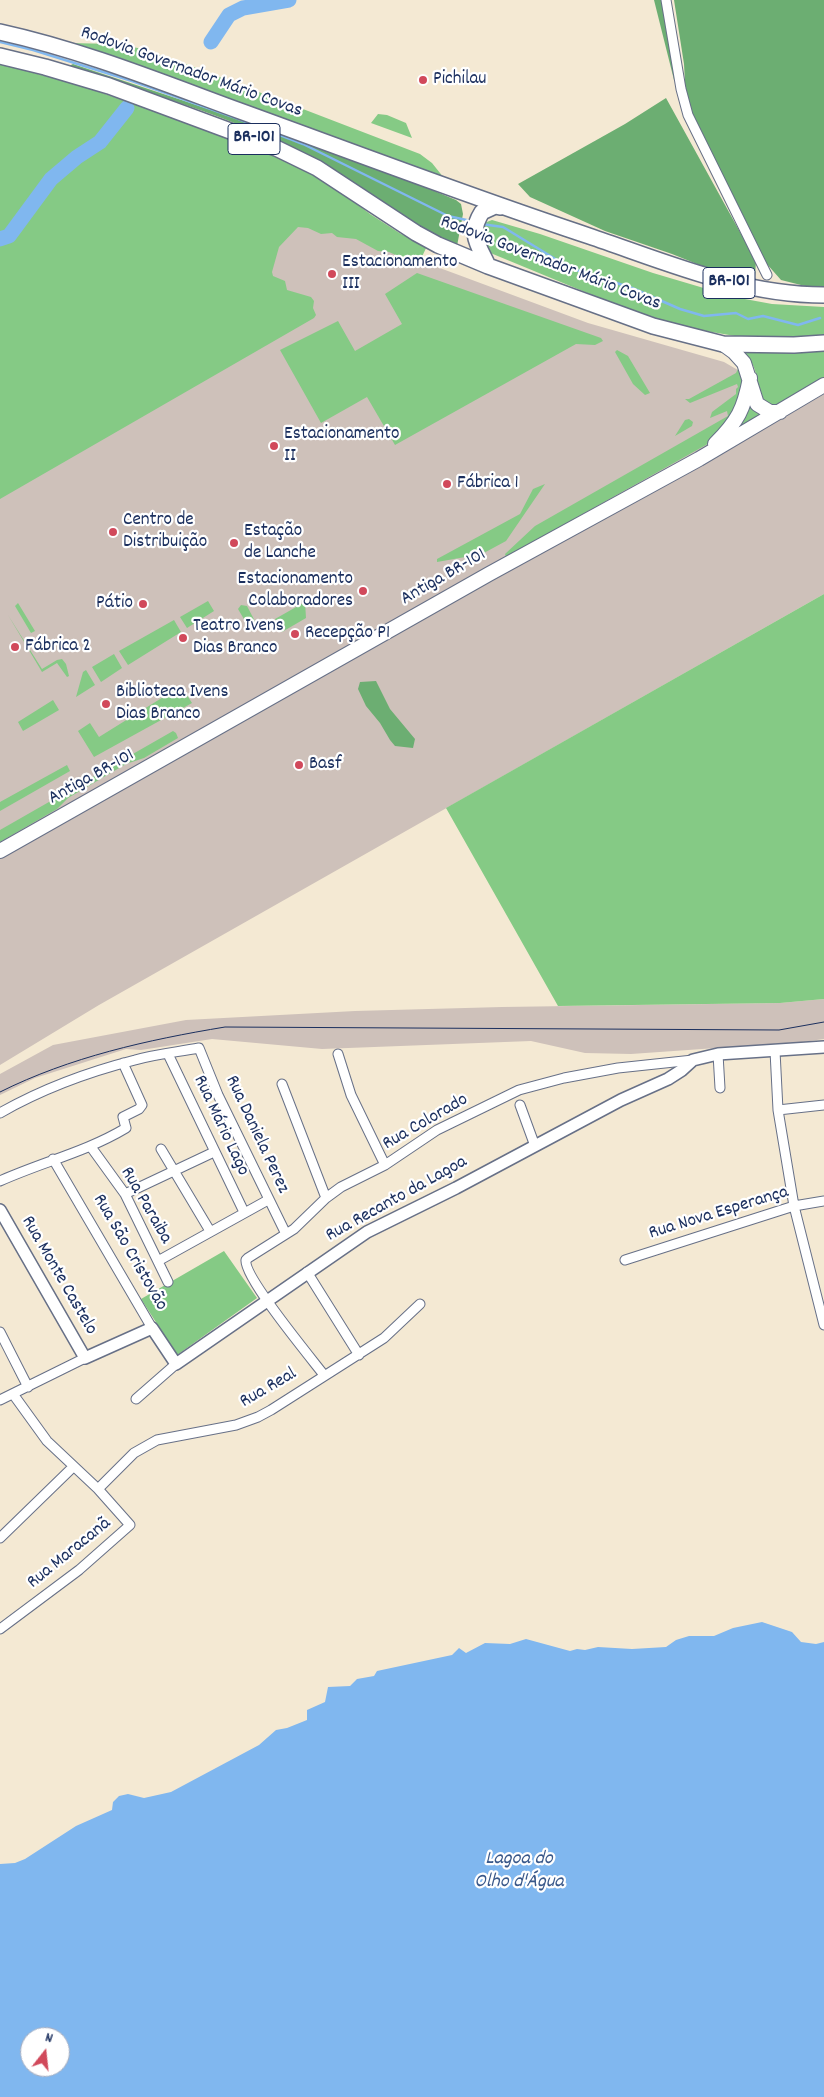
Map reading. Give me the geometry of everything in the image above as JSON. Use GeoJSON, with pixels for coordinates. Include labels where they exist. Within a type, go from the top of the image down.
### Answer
{"type":"FeatureCollection","features":[{"type":"Feature","properties":{"kind":"highway","name":"Rodovia Governador Mário Covas"},"geometry":{"type":"LineString","coordinates":[[0,32],[30,39],[132,71],[504,208],[730,284],[781,293],[824,295]]}},
{"type":"Feature","properties":{"kind":"highway","name":"Rodovia Governador Mário Covas"},"geometry":{"type":"LineString","coordinates":[[0,56],[109,86],[276,148],[317,168],[416,233],[460,255],[653,326],[723,344],[794,345],[824,343]]}},
{"type":"Feature","properties":{"kind":"highway"},"geometry":{"type":"LineString","coordinates":[[488,266],[476,241],[474,229],[482,212],[495,206],[504,208]]}},
{"type":"Feature","properties":{"kind":"main road","name":"BR-101"},"geometry":{"type":"LineString","coordinates":[[723,344],[742,359],[750,378]]}},
{"type":"Feature","properties":{"kind":"main road"},"geometry":{"type":"LineString","coordinates":[[750,378],[757,404],[770,412],[780,412]]}},
{"type":"Feature","properties":{"kind":"main road"},"geometry":{"type":"LineString","coordinates":[[699,459],[735,423],[743,404],[750,378]]}},
{"type":"Feature","properties":{"kind":"main road"},"geometry":{"type":"LineString","coordinates":[[699,459],[824,385]]}},
{"type":"Feature","properties":{"kind":"main road","name":"Antiga BR-101"},"geometry":{"type":"LineString","coordinates":[[0,851],[488,574],[699,459]]}},
{"type":"Feature","properties":{"kind":"street"},"geometry":{"type":"LineString","coordinates":[[666,0],[685,105],[698,138],[767,275]]}},
{"type":"Feature","properties":{"kind":"street"},"geometry":{"type":"LineString","coordinates":[[693,1060],[718,1054],[824,1047]]}},
{"type":"Feature","properties":{"kind":"street","name":"Rua Daniela Perez"},"geometry":{"type":"LineString","coordinates":[[168,1054],[200,1048],[218,1095],[286,1234]]}},
{"type":"Feature","properties":{"kind":"street"},"geometry":{"type":"LineString","coordinates":[[775,1051],[778,1110],[794,1206],[824,1325]]}},
{"type":"Feature","properties":{"kind":"street"},"geometry":{"type":"LineString","coordinates":[[0,1113],[48,1089],[123,1063],[168,1054]]}},
{"type":"Feature","properties":{"kind":"street","name":"Rua Mário Lago"},"geometry":{"type":"LineString","coordinates":[[168,1054],[244,1212]]}},
{"type":"Feature","properties":{"kind":"street"},"geometry":{"type":"LineString","coordinates":[[338,1054],[351,1095],[385,1165]]}},
{"type":"Feature","properties":{"kind":"street"},"geometry":{"type":"LineString","coordinates":[[718,1054],[720,1088]]}},
{"type":"Feature","properties":{"kind":"street","name":"Rua Colorado"},"geometry":{"type":"LineString","coordinates":[[267,1301],[246,1266],[246,1260],[286,1234],[341,1187],[385,1165],[437,1130],[528,1087],[618,1068],[693,1060]]}},
{"type":"Feature","properties":{"kind":"street","name":"Rua Recanto da Lagoa"},"geometry":{"type":"LineString","coordinates":[[136,1399],[176,1364],[367,1232],[621,1100],[674,1075],[693,1060]]}},
{"type":"Feature","properties":{"kind":"street"},"geometry":{"type":"LineString","coordinates":[[0,1181],[53,1159],[91,1147],[126,1128],[123,1117],[142,1106],[123,1063]]}},
{"type":"Feature","properties":{"kind":"street"},"geometry":{"type":"LineString","coordinates":[[282,1084],[326,1198]]}},
{"type":"Feature","properties":{"kind":"street"},"geometry":{"type":"LineString","coordinates":[[520,1105],[535,1146]]}},
{"type":"Feature","properties":{"kind":"street"},"geometry":{"type":"LineString","coordinates":[[778,1110],[824,1106]]}},
{"type":"Feature","properties":{"kind":"street","name":"Rua Paraiba"},"geometry":{"type":"LineString","coordinates":[[91,1147],[124,1194],[168,1282]]}},
{"type":"Feature","properties":{"kind":"street"},"geometry":{"type":"LineString","coordinates":[[161,1148],[210,1231]]}},
{"type":"Feature","properties":{"kind":"street"},"geometry":{"type":"LineString","coordinates":[[124,1194],[214,1152]]}},
{"type":"Feature","properties":{"kind":"street","name":"Rua São Cristovão"},"geometry":{"type":"LineString","coordinates":[[53,1159],[152,1328],[176,1364]]}},
{"type":"Feature","properties":{"kind":"street"},"geometry":{"type":"LineString","coordinates":[[158,1261],[268,1200]]}},
{"type":"Feature","properties":{"kind":"street","name":"Rua Nova Esperança"},"geometry":{"type":"LineString","coordinates":[[625,1260],[794,1206],[824,1201]]}},
{"type":"Feature","properties":{"kind":"street","name":"Rua Monte Castelo"},"geometry":{"type":"LineString","coordinates":[[0,1210],[85,1358]]}},
{"type":"Feature","properties":{"kind":"street"},"geometry":{"type":"LineString","coordinates":[[307,1272],[359,1355]]}},
{"type":"Feature","properties":{"kind":"street"},"geometry":{"type":"LineString","coordinates":[[267,1301],[324,1374]]}},
{"type":"Feature","properties":{"kind":"street","name":"Rua Real"},"geometry":{"type":"LineString","coordinates":[[98,1489],[129,1458],[150,1444],[167,1437],[236,1425],[258,1417],[384,1338],[420,1304]]}},
{"type":"Feature","properties":{"kind":"street"},"geometry":{"type":"LineString","coordinates":[[0,1400],[85,1358],[152,1328]]}},
{"type":"Feature","properties":{"kind":"street"},"geometry":{"type":"LineString","coordinates":[[0,1332],[28,1387]]}},
{"type":"Feature","properties":{"kind":"street"},"geometry":{"type":"LineString","coordinates":[[13,1394],[40,1432],[73,1467],[98,1489]]}},
{"type":"Feature","properties":{"kind":"street"},"geometry":{"type":"LineString","coordinates":[[0,1538],[73,1467]]}},
{"type":"Feature","properties":{"kind":"street","name":"Rua Maracanã"},"geometry":{"type":"LineString","coordinates":[[0,1629],[79,1570],[130,1526],[128,1520],[98,1489]]}},
{"type":"Feature","properties":{"kind":"shaded area"},"geometry":{"type":"Polygon","coordinates":[[[232,154],[423,254],[421,261],[588,323],[724,362],[750,377],[824,376],[824,594],[99,1005],[0,1065],[0,484],[232,154]]]}},
{"type":"Feature","properties":{"kind":"shaded area"},"geometry":{"type":"Polygon","coordinates":[[[824,999],[824,1039],[802,1042],[631,1054],[585,1053],[531,1041],[322,1049],[212,1039],[141,1050],[126,1049],[35,1078],[0,1095],[0,1074],[53,1045],[186,1020],[355,1011],[780,1003],[824,999]]]}},
{"type":"Feature","properties":{"kind":"green space"},"geometry":{"type":"Polygon","coordinates":[[[654,0],[662,0],[673,56],[674,80],[654,0]]]}},
{"type":"Feature","properties":{"kind":"green space"},"geometry":{"type":"Polygon","coordinates":[[[674,0],[824,0],[824,287],[813,288],[781,280],[766,263],[712,159],[686,101],[684,64],[674,0]]]}},
{"type":"Feature","properties":{"kind":"green space"},"geometry":{"type":"Polygon","coordinates":[[[70,43],[112,44],[138,48],[178,61],[420,154],[432,163],[444,178],[70,43]]]}},
{"type":"Feature","properties":{"kind":"green space"},"geometry":{"type":"Polygon","coordinates":[[[0,64],[79,85],[198,126],[293,162],[332,185],[370,214],[401,234],[427,246],[420,261],[411,262],[389,252],[378,251],[356,239],[337,237],[332,233],[321,234],[308,228],[298,227],[279,247],[272,272],[273,276],[285,281],[287,290],[311,297],[314,301],[313,308],[316,315],[314,318],[0,499],[0,64]]]}},
{"type":"Feature","properties":{"kind":"green space"},"geometry":{"type":"Polygon","coordinates":[[[73,64],[362,162],[456,200],[461,204],[463,214],[457,246],[414,224],[329,168],[277,141],[188,106],[69,66],[73,64]]]}},
{"type":"Feature","properties":{"kind":"green space"},"geometry":{"type":"Polygon","coordinates":[[[666,98],[756,261],[755,276],[747,280],[717,272],[605,231],[530,197],[518,184],[625,124],[666,98]]]}},
{"type":"Feature","properties":{"kind":"green space"},"geometry":{"type":"Polygon","coordinates":[[[378,114],[387,115],[406,123],[412,138],[371,123],[378,114]]]}},
{"type":"Feature","properties":{"kind":"green space"},"geometry":{"type":"Polygon","coordinates":[[[492,220],[540,234],[653,273],[734,297],[772,304],[824,307],[824,339],[758,340],[683,327],[614,304],[488,252],[479,240],[484,223],[492,220]]]}},
{"type":"Feature","properties":{"kind":"green space"},"geometry":{"type":"Polygon","coordinates":[[[417,273],[601,338],[603,341],[595,345],[576,344],[395,445],[367,397],[321,423],[280,350],[338,321],[355,351],[402,324],[385,294],[417,273]]]}},
{"type":"Feature","properties":{"kind":"green space"},"geometry":{"type":"Polygon","coordinates":[[[617,350],[628,356],[650,393],[645,395],[633,384],[615,352],[617,350]]]}},
{"type":"Feature","properties":{"kind":"green space"},"geometry":{"type":"Polygon","coordinates":[[[746,351],[824,352],[824,382],[776,405],[770,404],[760,394],[755,369],[745,353],[746,351]]]}},
{"type":"Feature","properties":{"kind":"green space"},"geometry":{"type":"Polygon","coordinates":[[[740,369],[744,377],[738,408],[713,441],[506,557],[505,554],[535,526],[728,416],[727,411],[710,418],[712,412],[736,394],[737,384],[690,403],[685,399],[689,399],[736,373],[740,369]]]}},
{"type":"Feature","properties":{"kind":"green space"},"geometry":{"type":"Polygon","coordinates":[[[749,406],[761,416],[736,432],[749,406]]]}},
{"type":"Feature","properties":{"kind":"green space"},"geometry":{"type":"Polygon","coordinates":[[[689,419],[693,422],[692,426],[675,436],[685,420],[689,419]]]}},
{"type":"Feature","properties":{"kind":"green space"},"geometry":{"type":"Polygon","coordinates":[[[545,484],[506,541],[482,554],[437,562],[437,559],[520,514],[533,489],[545,484]]]}},
{"type":"Feature","properties":{"kind":"green space"},"geometry":{"type":"Polygon","coordinates":[[[824,594],[824,999],[780,1003],[558,1006],[446,808],[824,594]]]}},
{"type":"Feature","properties":{"kind":"green space"},"geometry":{"type":"Polygon","coordinates":[[[208,601],[214,611],[187,628],[180,617],[208,601]]]}},
{"type":"Feature","properties":{"kind":"green space"},"geometry":{"type":"Polygon","coordinates":[[[305,602],[306,618],[282,632],[275,619],[305,602]]]}},
{"type":"Feature","properties":{"kind":"green space"},"geometry":{"type":"Polygon","coordinates":[[[18,603],[35,631],[31,633],[15,606],[18,603]]]}},
{"type":"Feature","properties":{"kind":"green space"},"geometry":{"type":"Polygon","coordinates":[[[241,605],[247,606],[258,627],[251,631],[238,609],[241,605]]]}},
{"type":"Feature","properties":{"kind":"green space"},"geometry":{"type":"Polygon","coordinates":[[[8,615],[42,669],[62,659],[66,664],[69,676],[67,677],[57,663],[42,672],[8,615]]]}},
{"type":"Feature","properties":{"kind":"green space"},"geometry":{"type":"Polygon","coordinates":[[[174,620],[181,632],[128,665],[119,651],[174,620]]]}},
{"type":"Feature","properties":{"kind":"green space"},"geometry":{"type":"Polygon","coordinates":[[[114,654],[122,668],[101,682],[92,667],[114,654]]]}},
{"type":"Feature","properties":{"kind":"green space"},"geometry":{"type":"Polygon","coordinates":[[[86,670],[95,685],[76,697],[83,672],[86,670]]]}},
{"type":"Feature","properties":{"kind":"green space"},"geometry":{"type":"Polygon","coordinates":[[[376,681],[390,709],[415,739],[413,748],[395,746],[366,706],[358,689],[360,682],[376,681]]]}},
{"type":"Feature","properties":{"kind":"green space"},"geometry":{"type":"Polygon","coordinates":[[[181,686],[192,703],[94,757],[78,731],[90,723],[99,737],[181,686]]]}},
{"type":"Feature","properties":{"kind":"green space"},"geometry":{"type":"Polygon","coordinates":[[[53,700],[59,710],[23,731],[18,722],[53,700]]]}},
{"type":"Feature","properties":{"kind":"green space"},"geometry":{"type":"Polygon","coordinates":[[[173,731],[178,738],[144,758],[126,764],[68,798],[57,809],[0,842],[0,830],[173,731]]]}},
{"type":"Feature","properties":{"kind":"green space"},"geometry":{"type":"Polygon","coordinates":[[[67,765],[70,771],[0,811],[0,802],[67,765]]]}},
{"type":"Feature","properties":{"kind":"green space"},"geometry":{"type":"Polygon","coordinates":[[[224,1251],[257,1298],[177,1355],[141,1299],[224,1251]]]}},
{"type":"Feature","properties":{"kind":"water","name":"Lagoa do Olho d'Água"},"geometry":{"type":"Polygon","coordinates":[[[762,1622],[792,1632],[801,1642],[816,1644],[824,1642],[824,2097],[0,2097],[0,1864],[15,1863],[25,1859],[76,1826],[112,1810],[113,1802],[119,1796],[128,1794],[144,1798],[171,1792],[259,1745],[276,1730],[307,1720],[307,1710],[325,1702],[328,1687],[350,1686],[357,1679],[374,1676],[377,1671],[452,1655],[459,1648],[466,1653],[485,1643],[510,1644],[526,1639],[570,1651],[598,1647],[632,1649],[666,1647],[676,1640],[689,1636],[714,1636],[733,1628],[762,1622]]]}},
{"type":"Feature","properties":{"kind":"waterway"},"geometry":{"type":"LineString","coordinates":[[211,42],[229,15],[243,8],[289,0]]}},
{"type":"Feature","properties":{"kind":"waterway"},"geometry":{"type":"LineString","coordinates":[[0,42],[33,50],[132,81],[236,118],[303,144],[448,216],[471,221]]}},
{"type":"Feature","properties":{"kind":"waterway"},"geometry":{"type":"LineString","coordinates":[[0,239],[9,236],[51,179],[77,157],[100,142],[127,108]]}},
{"type":"Feature","properties":{"kind":"waterway"},"geometry":{"type":"LineString","coordinates":[[481,224],[503,227],[570,268],[632,288],[680,309],[704,316],[736,313],[748,319],[763,316],[798,325],[820,318]]}},
{"type":"Feature","properties":{"kind":"tram line"},"geometry":{"type":"LineString","coordinates":[[0,1092],[81,1059],[138,1044],[225,1027],[779,1030],[824,1022]]}},
{"type":"Feature","properties":{"kind":"place","name":"Pichilau"},"geometry":{"type":"Point","coordinates":[423,80]}},
{"type":"Feature","properties":{"kind":"place","name":"Estacionamento III"},"geometry":{"type":"Point","coordinates":[332,274]}},
{"type":"Feature","properties":{"kind":"place","name":"Estacionamento II"},"geometry":{"type":"Point","coordinates":[274,446]}},
{"type":"Feature","properties":{"kind":"place","name":"Fábrica 1"},"geometry":{"type":"Point","coordinates":[447,484]}},
{"type":"Feature","properties":{"kind":"place","name":"Centro de Distribuição"},"geometry":{"type":"Point","coordinates":[113,532]}},
{"type":"Feature","properties":{"kind":"place","name":"Estação de Lanche"},"geometry":{"type":"Point","coordinates":[234,543]}},
{"type":"Feature","properties":{"kind":"place","name":"Estacionamento Colaboradores"},"geometry":{"type":"Point","coordinates":[363,591]}},
{"type":"Feature","properties":{"kind":"place","name":"Pátio"},"geometry":{"type":"Point","coordinates":[143,604]}},
{"type":"Feature","properties":{"kind":"place","name":"Recepção P1"},"geometry":{"type":"Point","coordinates":[295,634]}},
{"type":"Feature","properties":{"kind":"place","name":"Teatro Ivens Dias Branco"},"geometry":{"type":"Point","coordinates":[183,638]}},
{"type":"Feature","properties":{"kind":"place","name":"Fábrica 2"},"geometry":{"type":"Point","coordinates":[15,647]}},
{"type":"Feature","properties":{"kind":"place","name":"Biblioteca Ivens Dias Branco"},"geometry":{"type":"Point","coordinates":[106,704]}},
{"type":"Feature","properties":{"kind":"place","name":"Basf"},"geometry":{"type":"Point","coordinates":[299,765]}}]}
